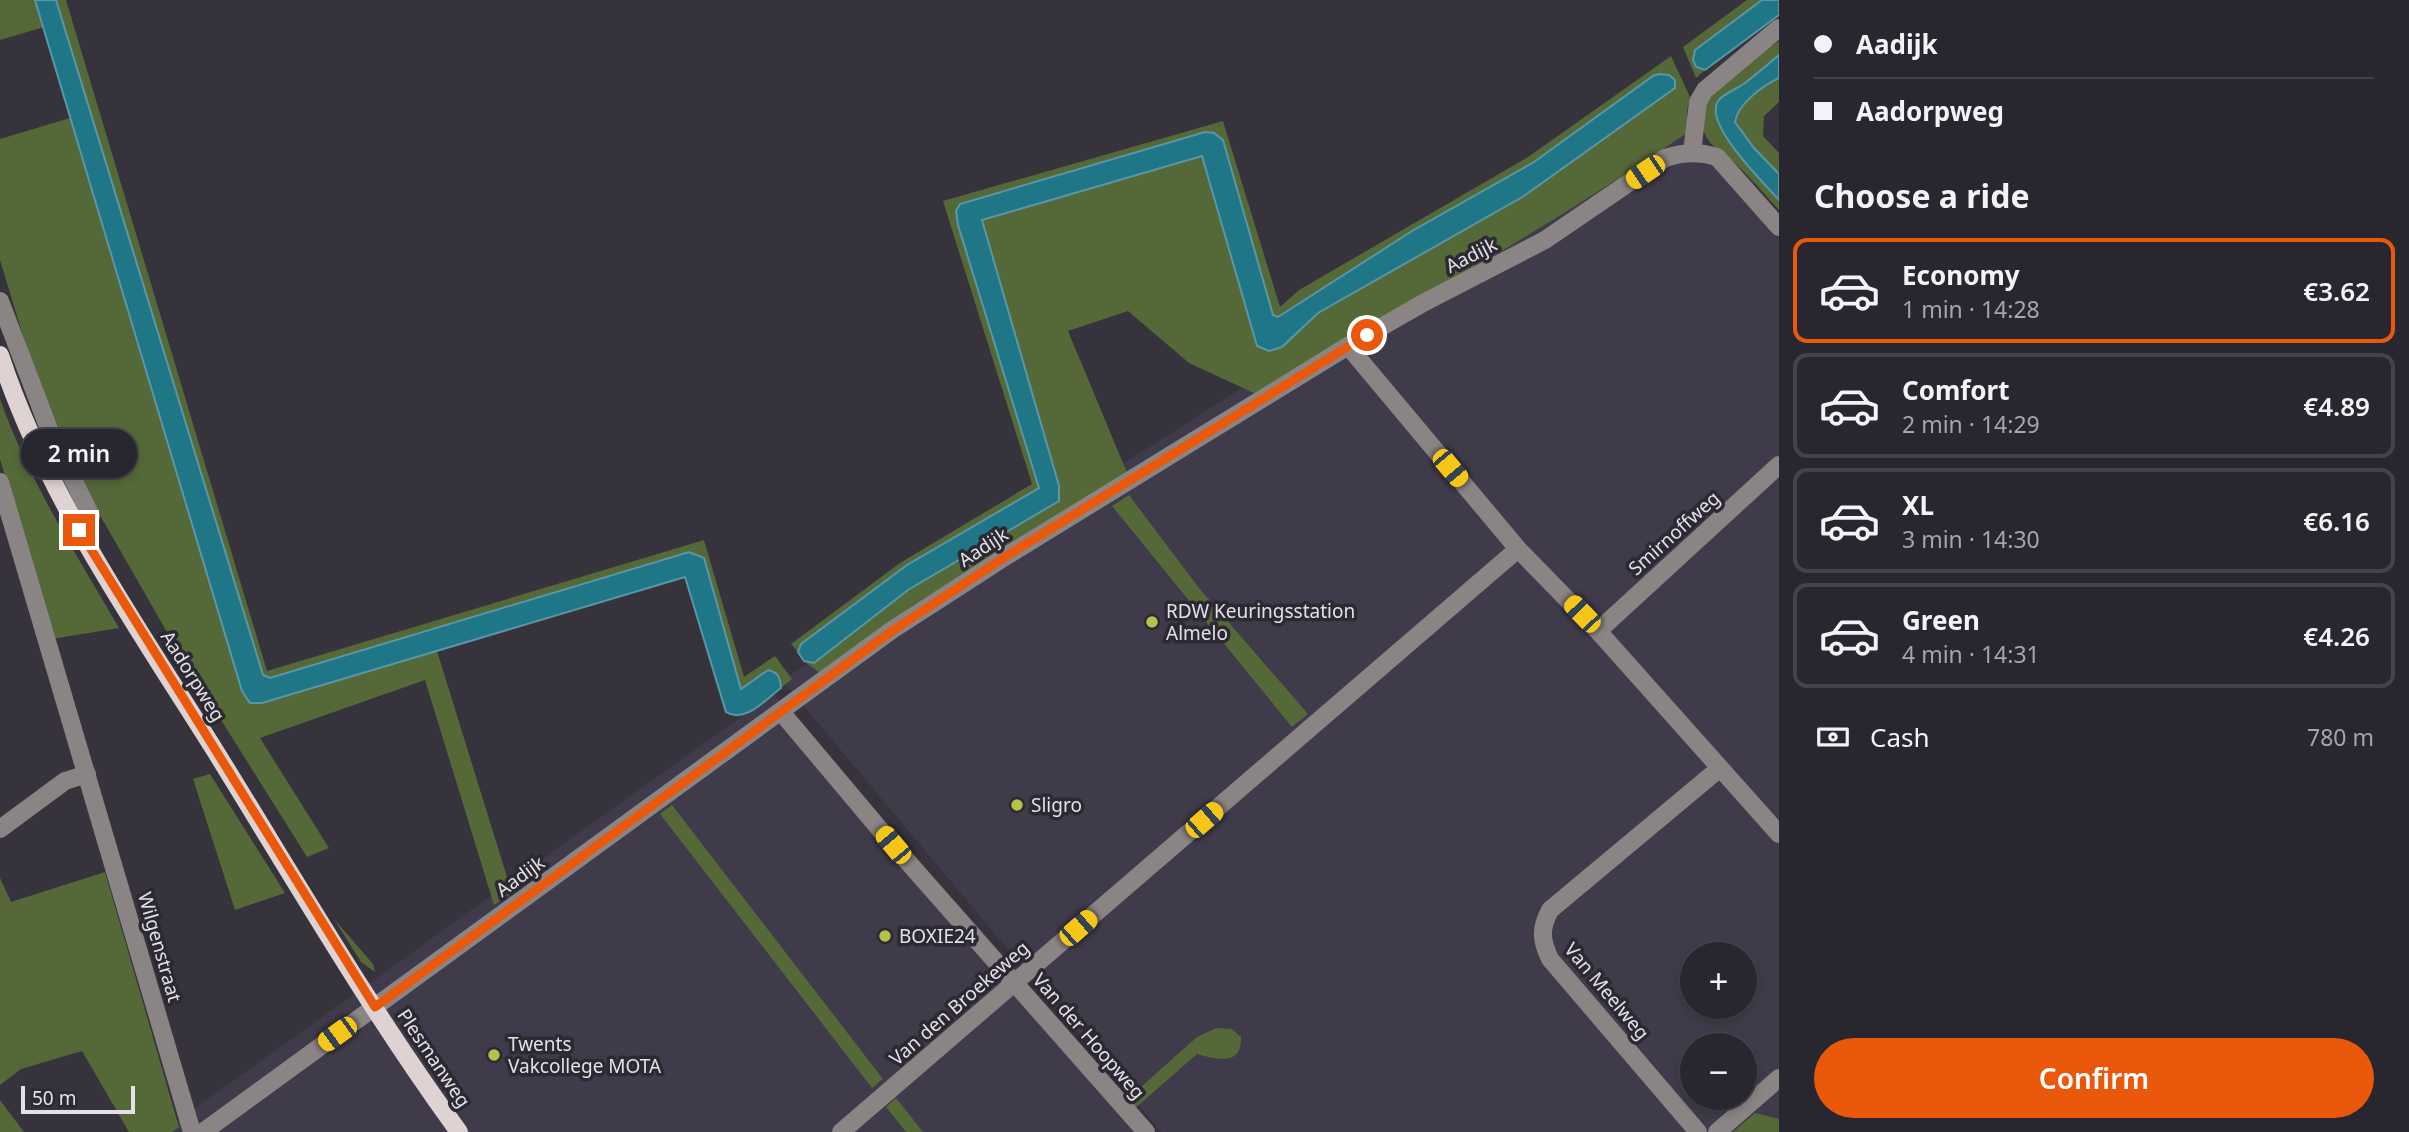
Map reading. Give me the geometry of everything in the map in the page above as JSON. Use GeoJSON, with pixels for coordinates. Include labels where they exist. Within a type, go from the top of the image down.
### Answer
{"type":"FeatureCollection","features":[{"type":"Feature","properties":{"kind":"main road","name":"Aadorpweg"},"geometry":{"type":"LineString","coordinates":[[0,355],[34,440],[65,506],[375,1007]]}},
{"type":"Feature","properties":{"kind":"main road","name":"Plesmanweg"},"geometry":{"type":"LineString","coordinates":[[375,1007],[428,1090],[459,1132]]}},
{"type":"Feature","properties":{"kind":"street"},"geometry":{"type":"LineString","coordinates":[[1779,29],[1705,90],[1698,102],[1692,153],[1717,157],[1779,227]]}},
{"type":"Feature","properties":{"kind":"street","name":"Aadijk"},"geometry":{"type":"LineString","coordinates":[[203,1132],[892,631],[1008,555],[1348,346],[1425,302],[1545,240],[1665,158],[1679,153],[1692,153]]}},
{"type":"Feature","properties":{"kind":"street"},"geometry":{"type":"LineString","coordinates":[[0,300],[52,437],[90,516]]}},
{"type":"Feature","properties":{"kind":"street"},"geometry":{"type":"LineString","coordinates":[[1348,346],[1518,549],[1598,631],[1779,834]]}},
{"type":"Feature","properties":{"kind":"street","name":"Smirnoffweg"},"geometry":{"type":"LineString","coordinates":[[1598,631],[1779,465]]}},
{"type":"Feature","properties":{"kind":"street","name":"Wilgenstraat"},"geometry":{"type":"LineString","coordinates":[[0,482],[192,1132]]}},
{"type":"Feature","properties":{"kind":"street","name":"Van den Broekeweg"},"geometry":{"type":"LineString","coordinates":[[841,1132],[1518,549]]}},
{"type":"Feature","properties":{"kind":"street","name":"Van der Hoopweg"},"geometry":{"type":"LineString","coordinates":[[782,713],[893,845],[1146,1132]]}},
{"type":"Feature","properties":{"kind":"street","name":"Van Meelweg"},"geometry":{"type":"LineString","coordinates":[[1698,1132],[1550,959],[1541,941],[1550,909],[1720,768]]}},
{"type":"Feature","properties":{"kind":"street"},"geometry":{"type":"LineString","coordinates":[[0,829],[65,781],[88,774]]}},
{"type":"Feature","properties":{"kind":"street"},"geometry":{"type":"LineString","coordinates":[[1717,1132],[1779,1078]]}},
{"type":"Feature","properties":{"kind":"shaded area"},"geometry":{"type":"Polygon","coordinates":[[[1677,112],[1779,227],[1779,1132],[1161,1132],[782,680],[1677,112]]]}},
{"type":"Feature","properties":{"kind":"shaded area"},"geometry":{"type":"Polygon","coordinates":[[[774,693],[811,744],[1138,1132],[162,1132],[774,693]]]}},
{"type":"Feature","properties":{"kind":"green space"},"geometry":{"type":"Polygon","coordinates":[[[0,0],[35,0],[44,27],[0,40],[0,0]]]}},
{"type":"Feature","properties":{"kind":"green space"},"geometry":{"type":"Polygon","coordinates":[[[56,0],[66,0],[267,671],[704,540],[744,677],[775,656],[792,679],[781,688],[780,677],[741,690],[704,558],[269,678],[263,675],[56,0]]]}},
{"type":"Feature","properties":{"kind":"green space"},"geometry":{"type":"Polygon","coordinates":[[[1747,0],[1762,0],[1695,50],[1696,67],[1705,70],[1696,78],[1683,47],[1747,0]]]}},
{"type":"Feature","properties":{"kind":"green space"},"geometry":{"type":"Polygon","coordinates":[[[1779,41],[1779,102],[1764,116],[1763,136],[1779,153],[1779,210],[1743,171],[1711,144],[1703,126],[1704,111],[1723,83],[1779,41]]]}},
{"type":"Feature","properties":{"kind":"green space"},"geometry":{"type":"Polygon","coordinates":[[[1671,56],[1690,97],[1687,133],[1528,235],[1256,394],[1189,363],[1128,311],[1068,331],[1128,475],[912,606],[821,674],[804,661],[814,663],[908,590],[1059,501],[1059,486],[981,220],[1202,156],[1257,346],[1282,347],[1318,313],[1524,196],[1675,88],[1675,81],[1653,76],[1534,162],[1412,231],[1278,317],[1273,315],[1205,132],[960,204],[958,225],[1039,488],[907,565],[801,644],[798,652],[791,644],[900,563],[1032,484],[943,201],[1223,121],[1280,307],[1299,290],[1528,157],[1671,56]]]}},
{"type":"Feature","properties":{"kind":"green space"},"geometry":{"type":"Polygon","coordinates":[[[70,118],[143,362],[262,703],[437,651],[512,893],[494,905],[425,680],[260,738],[329,848],[307,857],[179,653],[85,489],[27,349],[0,260],[0,139],[70,118]]]}},
{"type":"Feature","properties":{"kind":"green space"},"geometry":{"type":"Polygon","coordinates":[[[0,399],[39,488],[119,628],[52,639],[0,459],[0,399]]]}},
{"type":"Feature","properties":{"kind":"green space"},"geometry":{"type":"Polygon","coordinates":[[[1129,495],[1199,588],[1308,714],[1292,727],[1112,506],[1129,495]]]}},
{"type":"Feature","properties":{"kind":"green space"},"geometry":{"type":"Polygon","coordinates":[[[210,774],[285,893],[235,910],[193,779],[210,774]]]}},
{"type":"Feature","properties":{"kind":"green space"},"geometry":{"type":"Polygon","coordinates":[[[672,805],[883,1079],[872,1088],[660,814],[672,805]]]}},
{"type":"Feature","properties":{"kind":"green space"},"geometry":{"type":"Polygon","coordinates":[[[105,872],[179,1127],[172,1132],[129,1132],[82,1051],[21,1069],[0,1085],[0,878],[11,902],[105,872]]]}},
{"type":"Feature","properties":{"kind":"green space"},"geometry":{"type":"Polygon","coordinates":[[[334,919],[373,964],[375,972],[361,962],[334,919]]]}},
{"type":"Feature","properties":{"kind":"green space"},"geometry":{"type":"Polygon","coordinates":[[[1216,1028],[1232,1029],[1241,1037],[1240,1047],[1233,1057],[1220,1059],[1197,1054],[1133,1110],[1125,1101],[1197,1037],[1216,1028]]]}},
{"type":"Feature","properties":{"kind":"green space"},"geometry":{"type":"Polygon","coordinates":[[[896,1098],[923,1132],[906,1132],[886,1107],[896,1098]]]}},
{"type":"Feature","properties":{"kind":"green space"},"geometry":{"type":"Polygon","coordinates":[[[0,1100],[24,1132],[0,1132],[0,1100]]]}},
{"type":"Feature","properties":{"kind":"green space"},"geometry":{"type":"Polygon","coordinates":[[[1755,1113],[1779,1119],[1779,1132],[1733,1132],[1755,1113]]]}},
{"type":"Feature","properties":{"kind":"water"},"geometry":{"type":"Polygon","coordinates":[[[35,0],[56,0],[263,675],[270,678],[689,552],[704,558],[741,689],[768,670],[778,676],[781,688],[748,713],[733,715],[726,712],[685,577],[262,703],[250,703],[242,691],[35,0]]]}},
{"type":"Feature","properties":{"kind":"water"},"geometry":{"type":"Polygon","coordinates":[[[1762,0],[1779,0],[1779,15],[1705,70],[1696,67],[1693,60],[1695,50],[1762,0]]]}},
{"type":"Feature","properties":{"kind":"water"},"geometry":{"type":"Polygon","coordinates":[[[1779,55],[1779,78],[1746,102],[1735,122],[1754,148],[1779,174],[1779,200],[1737,153],[1719,124],[1716,111],[1721,98],[1745,83],[1779,55]]]}},
{"type":"Feature","properties":{"kind":"water"},"geometry":{"type":"Polygon","coordinates":[[[1659,74],[1669,75],[1675,80],[1675,88],[1524,196],[1318,313],[1282,347],[1269,351],[1257,346],[1202,156],[982,220],[1059,486],[1059,501],[908,590],[814,663],[804,661],[798,652],[801,644],[907,565],[1039,488],[958,225],[956,211],[960,204],[1205,132],[1214,133],[1223,140],[1273,315],[1278,317],[1412,231],[1534,162],[1659,74]]]}},
{"type":"Feature","properties":{"kind":"place","name":"RDW Keuringsstation Almelo"},"geometry":{"type":"Point","coordinates":[1152,622]}},
{"type":"Feature","properties":{"kind":"place","name":"Sligro"},"geometry":{"type":"Point","coordinates":[1017,805]}},
{"type":"Feature","properties":{"kind":"place","name":"BOXIE24"},"geometry":{"type":"Point","coordinates":[885,936]}},
{"type":"Feature","properties":{"kind":"place","name":"Twents Vakcollege MOTA"},"geometry":{"type":"Point","coordinates":[494,1055]}},
{"type":"Feature","properties":{"kind":"route"},"geometry":{"type":"LineString","coordinates":[[79,530],[375,1007],[892,631],[1008,555],[1367,335]]}}]}
